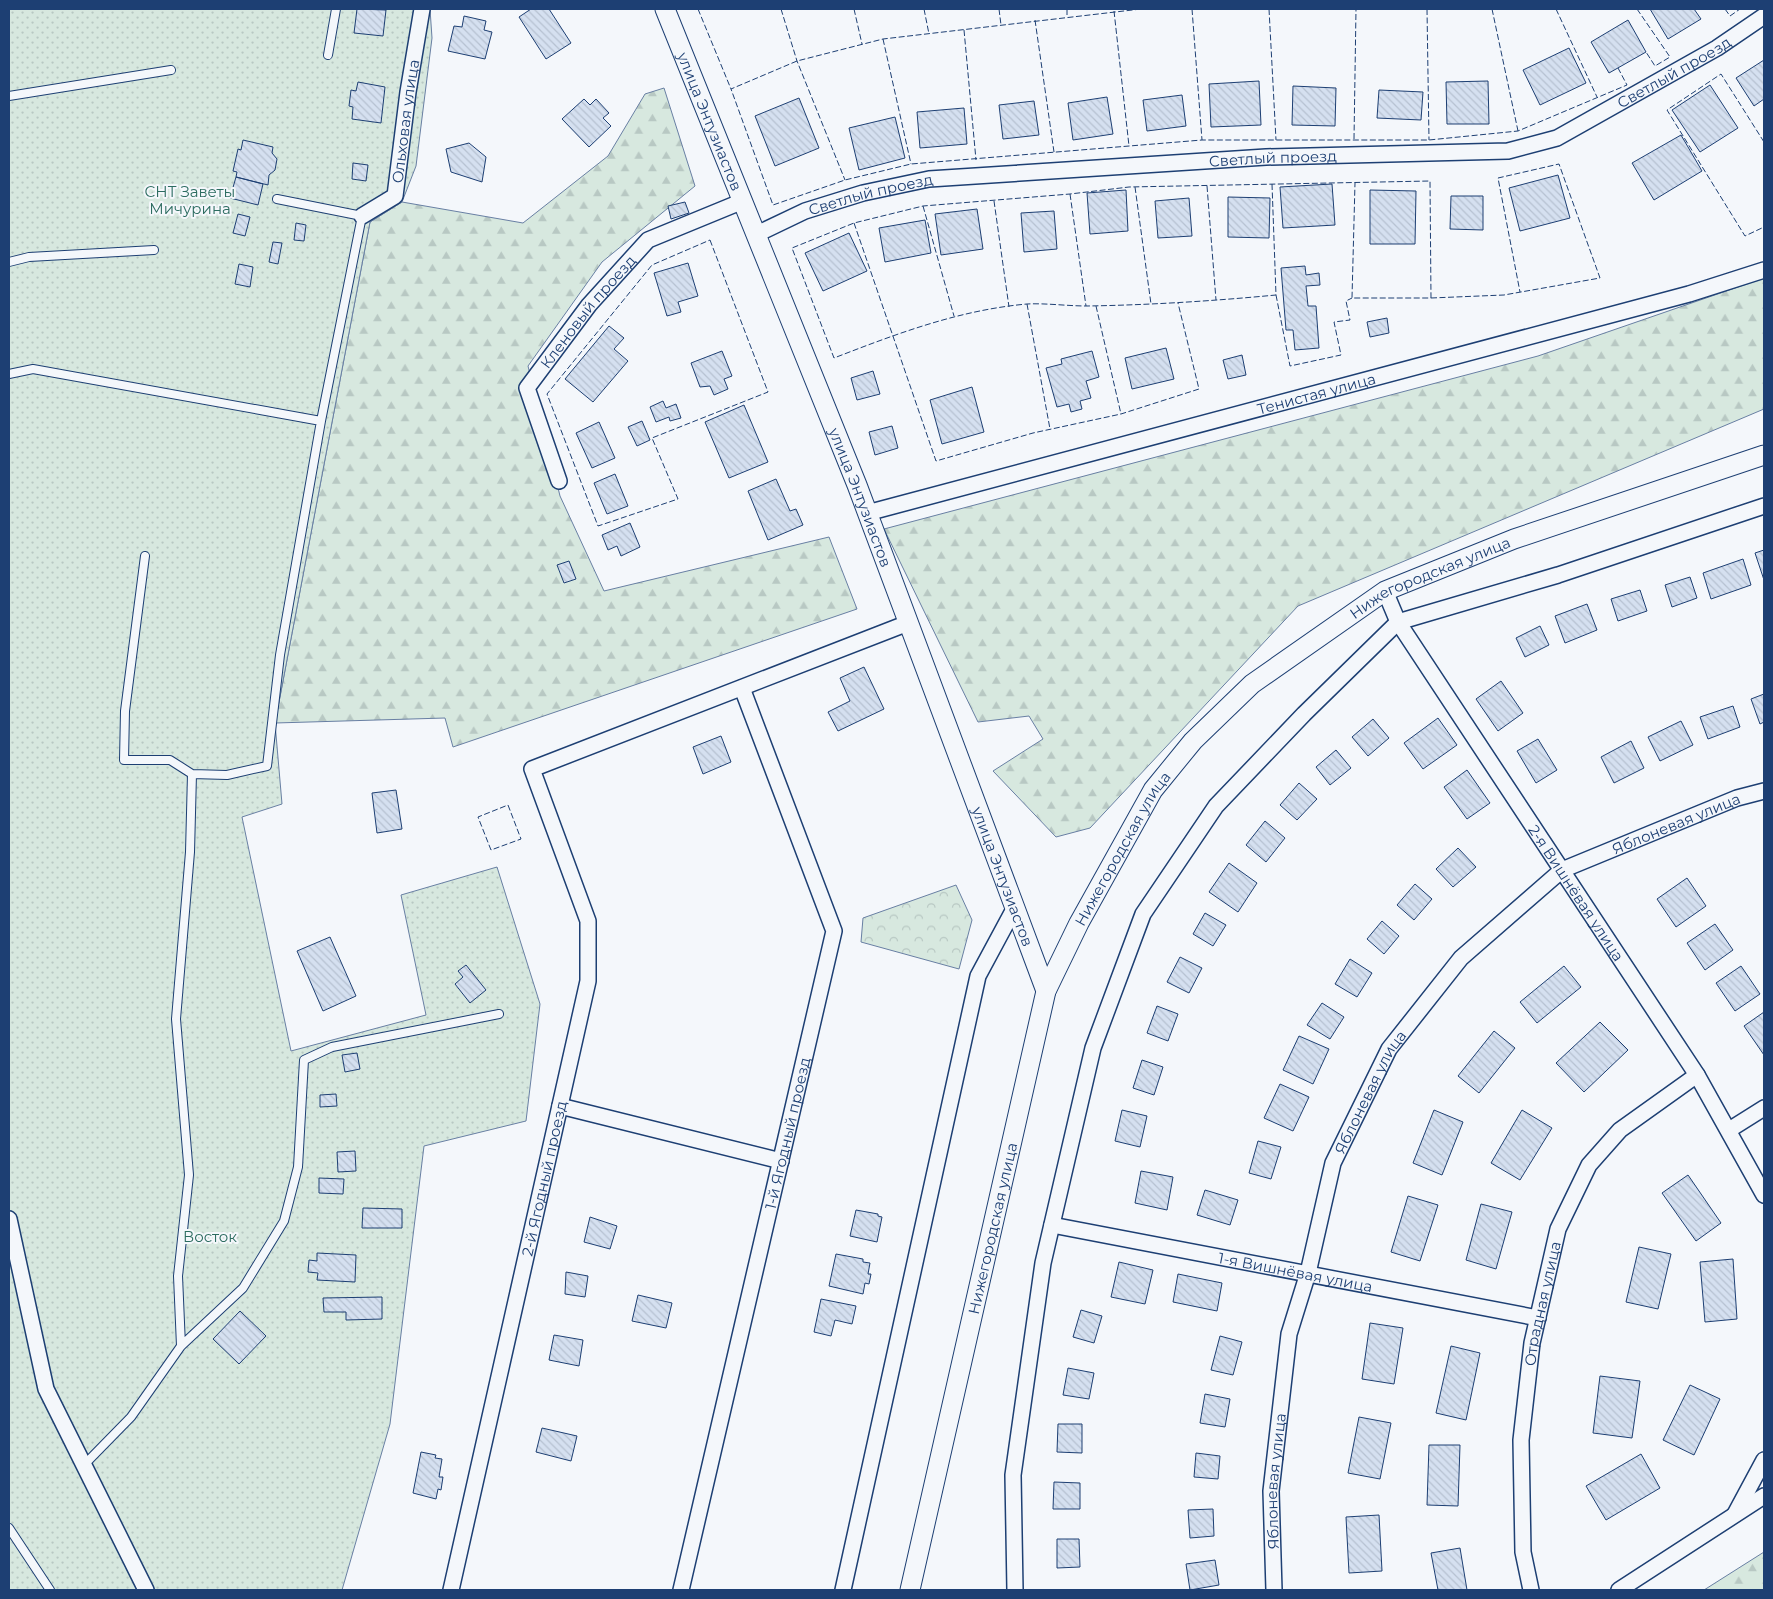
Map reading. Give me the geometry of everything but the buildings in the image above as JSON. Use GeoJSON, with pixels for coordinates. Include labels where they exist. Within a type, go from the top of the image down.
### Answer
{"type":"FeatureCollection","features":[{"type":"Feature","properties":{"kind":"street","name":"Ольховая улица"},"geometry":{"type":"LineString","coordinates":[[362,216],[395,196],[408,92],[422,9]]}},
{"type":"Feature","properties":{"kind":"street","name":"улица Энтузиастов"},"geometry":{"type":"LineString","coordinates":[[665,9],[857,485],[1046,991]]}},
{"type":"Feature","properties":{"kind":"street","name":"Светлый проезд"},"geometry":{"type":"LineString","coordinates":[[756,234],[805,211],[863,193],[929,179],[1266,157],[1508,151],[1557,138],[1716,48],[1764,16]]}},
{"type":"Feature","properties":{"kind":"street","name":"Кленовый проезд"},"geometry":{"type":"LineString","coordinates":[[559,481],[527,388],[589,305],[648,240],[743,201]]}},
{"type":"Feature","properties":{"kind":"street","name":"Тенистая улица"},"geometry":{"type":"LineString","coordinates":[[866,513],[1690,294],[1764,270]]}},
{"type":"Feature","properties":{"kind":"street","name":"Нижегородская улица"},"geometry":{"type":"LineString","coordinates":[[910,1590],[1046,991],[1079,923],[1153,790],[1193,741],[1252,684],[1385,591],[1514,539],[1764,455]]}},
{"type":"Feature","properties":{"kind":"street"},"geometry":{"type":"LineString","coordinates":[[1015,1590],[1013,1475],[1043,1263],[1093,1048],[1143,914],[1216,806],[1304,714],[1398,622],[1558,575],[1764,506]]}},
{"type":"Feature","properties":{"kind":"street","name":"2-я Вишнёвая улица"},"geometry":{"type":"LineString","coordinates":[[1385,591],[1398,622],[1697,1076],[1764,1195]]}},
{"type":"Feature","properties":{"kind":"street"},"geometry":{"type":"LineString","coordinates":[[742,688],[908,624]]}},
{"type":"Feature","properties":{"kind":"street","name":"2-й Ягодный проезд"},"geometry":{"type":"LineString","coordinates":[[451,1590],[588,981],[588,921],[532,769],[742,688]]}},
{"type":"Feature","properties":{"kind":"street","name":"1-й Ягодный проезд"},"geometry":{"type":"LineString","coordinates":[[681,1590],[834,931],[742,688]]}},
{"type":"Feature","properties":{"kind":"street","name":"Яблоневая улица"},"geometry":{"type":"LineString","coordinates":[[1274,1590],[1271,1491],[1289,1334],[1308,1273],[1333,1163],[1389,1048],[1461,958],[1562,870],[1736,798],[1764,790]]}},
{"type":"Feature","properties":{"kind":"street"},"geometry":{"type":"LineString","coordinates":[[843,1590],[978,976],[1014,909]]}},
{"type":"Feature","properties":{"kind":"street","name":"Отрадная улица"},"geometry":{"type":"LineString","coordinates":[[1531,1590],[1523,1552],[1521,1440],[1532,1343],[1558,1229],[1589,1165],[1620,1130],[1697,1076]]}},
{"type":"Feature","properties":{"kind":"street"},"geometry":{"type":"LineString","coordinates":[[560,1106],[781,1161]]}},
{"type":"Feature","properties":{"kind":"street"},"geometry":{"type":"LineString","coordinates":[[1729,1130],[1764,1108]]}},
{"type":"Feature","properties":{"kind":"street"},"geometry":{"type":"LineString","coordinates":[[9,1219],[46,1389],[146,1590]]}},
{"type":"Feature","properties":{"kind":"street","name":"1-я Вишнёвая улица"},"geometry":{"type":"LineString","coordinates":[[1052,1225],[1538,1318]]}},
{"type":"Feature","properties":{"kind":"street"},"geometry":{"type":"LineString","coordinates":[[1734,1516],[1764,1460]]}},
{"type":"Feature","properties":{"kind":"street"},"geometry":{"type":"LineString","coordinates":[[1618,1590],[1764,1496]]}},
{"type":"Feature","properties":{"kind":"lane"},"geometry":{"type":"LineString","coordinates":[[328,56],[336,9]]}},
{"type":"Feature","properties":{"kind":"lane"},"geometry":{"type":"LineString","coordinates":[[9,96],[171,70]]}},
{"type":"Feature","properties":{"kind":"lane"},"geometry":{"type":"LineString","coordinates":[[145,556],[125,711],[124,760],[170,760],[192,774],[226,775],[267,766],[280,655],[321,420],[362,216],[277,199]]}},
{"type":"Feature","properties":{"kind":"lane"},"geometry":{"type":"LineString","coordinates":[[9,262],[28,257],[154,250]]}},
{"type":"Feature","properties":{"kind":"lane"},"geometry":{"type":"LineString","coordinates":[[9,374],[33,369],[321,420]]}},
{"type":"Feature","properties":{"kind":"lane"},"geometry":{"type":"LineString","coordinates":[[182,1346],[178,1276],[188,1175],[176,1019],[190,852],[192,774]]}},
{"type":"Feature","properties":{"kind":"lane"},"geometry":{"type":"LineString","coordinates":[[84,1466],[131,1416],[182,1346],[242,1288],[284,1221],[298,1167],[304,1060],[332,1047],[498,1014]]}},
{"type":"Feature","properties":{"kind":"lane"},"geometry":{"type":"LineString","coordinates":[[9,1528],[50,1590]]}},
{"type":"Feature","properties":{"kind":"green space","name":"Восток"},"geometry":{"type":"Polygon","coordinates":[[[9,9],[430,9],[432,38],[416,166],[402,202],[370,222],[275,723],[282,804],[242,817],[291,1051],[426,1015],[401,895],[497,867],[540,1004],[526,1121],[424,1146],[390,1424],[342,1590],[9,1590],[9,9]]]}},
{"type":"Feature","properties":{"kind":"green space"},"geometry":{"type":"Polygon","coordinates":[[[664,88],[695,186],[602,262],[528,366],[560,496],[604,591],[829,537],[857,609],[453,747],[445,718],[275,723],[370,222],[402,202],[523,223],[608,156],[645,94],[664,88]]]}},
{"type":"Feature","properties":{"kind":"green space"},"geometry":{"type":"Polygon","coordinates":[[[1764,278],[1764,409],[1298,606],[1090,828],[1056,837],[993,771],[1043,739],[1029,716],[978,722],[884,529],[1538,356],[1764,278]]]}},
{"type":"Feature","properties":{"kind":"green space"},"geometry":{"type":"Polygon","coordinates":[[[956,885],[972,920],[959,969],[861,942],[863,918],[956,885]]]}},
{"type":"Feature","properties":{"kind":"green space"},"geometry":{"type":"Polygon","coordinates":[[[1764,1552],[1764,1590],[1704,1590],[1764,1552]]]}},
{"type":"Feature","properties":{"kind":"fence"},"geometry":{"type":"LineString","coordinates":[[698,9],[731,89]]}},
{"type":"Feature","properties":{"kind":"fence"},"geometry":{"type":"LineString","coordinates":[[781,9],[797,61],[845,180]]}},
{"type":"Feature","properties":{"kind":"fence"},"geometry":{"type":"LineString","coordinates":[[854,9],[862,44]]}},
{"type":"Feature","properties":{"kind":"fence"},"geometry":{"type":"LineString","coordinates":[[924,9],[929,34]]}},
{"type":"Feature","properties":{"kind":"fence"},"geometry":{"type":"LineString","coordinates":[[999,9],[1001,25]]}},
{"type":"Feature","properties":{"kind":"fence"},"geometry":{"type":"LineString","coordinates":[[1067,9],[1067,16]]}},
{"type":"Feature","properties":{"kind":"fence"},"geometry":{"type":"LineString","coordinates":[[1141,9],[883,39],[797,61],[731,89],[773,205],[845,180],[911,164],[1202,140],[1429,140],[1518,131],[1627,85],[1618,68]]}},
{"type":"Feature","properties":{"kind":"fence"},"geometry":{"type":"LineString","coordinates":[[1192,9],[1202,140]]}},
{"type":"Feature","properties":{"kind":"fence"},"geometry":{"type":"LineString","coordinates":[[1269,9],[1276,140]]}},
{"type":"Feature","properties":{"kind":"fence"},"geometry":{"type":"LineString","coordinates":[[1354,139],[1356,9]]}},
{"type":"Feature","properties":{"kind":"fence"},"geometry":{"type":"LineString","coordinates":[[1427,9],[1429,140]]}},
{"type":"Feature","properties":{"kind":"fence"},"geometry":{"type":"LineString","coordinates":[[1492,9],[1518,131]]}},
{"type":"Feature","properties":{"kind":"fence"},"geometry":{"type":"LineString","coordinates":[[1556,9],[1597,97]]}},
{"type":"Feature","properties":{"kind":"fence"},"geometry":{"type":"LineString","coordinates":[[1637,9],[1670,57],[1655,66],[1646,52]]}},
{"type":"Feature","properties":{"kind":"fence"},"geometry":{"type":"LineString","coordinates":[[1725,9],[1730,16],[1740,9]]}},
{"type":"Feature","properties":{"kind":"fence"},"geometry":{"type":"LineString","coordinates":[[1114,11],[1129,146]]}},
{"type":"Feature","properties":{"kind":"fence"},"geometry":{"type":"LineString","coordinates":[[1035,20],[1054,152]]}},
{"type":"Feature","properties":{"kind":"fence"},"geometry":{"type":"LineString","coordinates":[[964,30],[976,160]]}},
{"type":"Feature","properties":{"kind":"fence"},"geometry":{"type":"LineString","coordinates":[[883,39],[911,164]]}},
{"type":"Feature","properties":{"kind":"fence"},"geometry":{"type":"LineString","coordinates":[[1764,142],[1721,74],[1667,110],[1745,236],[1764,227]]}},
{"type":"Feature","properties":{"kind":"fence"},"geometry":{"type":"LineString","coordinates":[[1431,298],[1504,295],[1600,278],[1559,164],[1498,178],[1520,292]]}},
{"type":"Feature","properties":{"kind":"fence"},"geometry":{"type":"LineString","coordinates":[[1272,184],[1276,295],[1134,305],[1027,304],[1002,307],[928,324],[834,358],[792,248],[854,223],[923,206],[1070,194],[1129,187],[1430,181],[1431,298],[1352,298],[1355,183]]}},
{"type":"Feature","properties":{"kind":"fence"},"geometry":{"type":"LineString","coordinates":[[1207,186],[1216,300]]}},
{"type":"Feature","properties":{"kind":"fence"},"geometry":{"type":"LineString","coordinates":[[1135,187],[1151,304]]}},
{"type":"Feature","properties":{"kind":"fence"},"geometry":{"type":"LineString","coordinates":[[1070,194],[1086,306]]}},
{"type":"Feature","properties":{"kind":"fence"},"geometry":{"type":"LineString","coordinates":[[994,201],[1009,307]]}},
{"type":"Feature","properties":{"kind":"fence"},"geometry":{"type":"LineString","coordinates":[[923,206],[954,316]]}},
{"type":"Feature","properties":{"kind":"fence"},"geometry":{"type":"LineString","coordinates":[[854,223],[936,461],[1033,433],[1121,414],[1199,389],[1178,303]]}},
{"type":"Feature","properties":{"kind":"fence"},"geometry":{"type":"LineString","coordinates":[[710,240],[768,392],[652,438],[678,499],[598,526],[547,394],[652,265],[710,240]]}},
{"type":"Feature","properties":{"kind":"fence"},"geometry":{"type":"LineString","coordinates":[[1276,295],[1290,366],[1341,355],[1334,322],[1350,320],[1346,301],[1352,298]]}},
{"type":"Feature","properties":{"kind":"fence"},"geometry":{"type":"LineString","coordinates":[[1027,304],[1050,429]]}},
{"type":"Feature","properties":{"kind":"fence"},"geometry":{"type":"LineString","coordinates":[[1096,306],[1121,414]]}},
{"type":"Feature","properties":{"kind":"fence"},"geometry":{"type":"LineString","coordinates":[[508,805],[521,839],[491,850],[478,817],[508,805]]}},
{"type":"Feature","properties":{"kind":"park label","name":"СНТ Заветы Мичурина"},"geometry":{"type":"Point","coordinates":[190,200]}}]}
